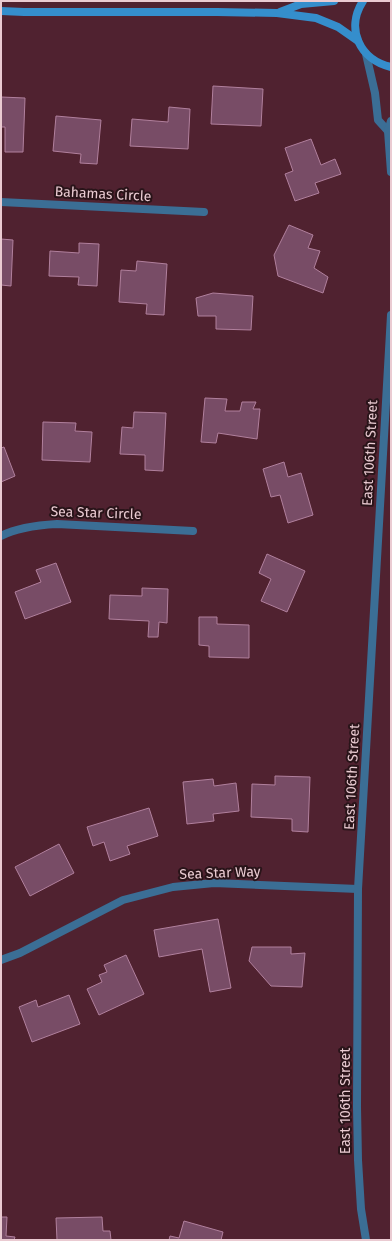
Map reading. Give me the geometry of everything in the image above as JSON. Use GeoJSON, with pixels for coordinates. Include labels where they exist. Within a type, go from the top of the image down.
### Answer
{"type":"FeatureCollection","features":[{"type":"Feature","properties":{"kind":"street"},"geometry":{"type":"LineString","coordinates":[[278,14],[301,4],[334,1]]}},
{"type":"Feature","properties":{"kind":"street"},"geometry":{"type":"LineString","coordinates":[[363,1],[355,20],[356,34],[358,41],[366,54],[375,93],[378,120],[388,132]]}},
{"type":"Feature","properties":{"kind":"street"},"geometry":{"type":"LineString","coordinates":[[1,11],[217,12],[278,14],[316,18],[334,25],[358,41]]}},
{"type":"Feature","properties":{"kind":"street"},"geometry":{"type":"LineString","coordinates":[[366,54],[377,63],[391,67]]}},
{"type":"Feature","properties":{"kind":"street"},"geometry":{"type":"LineString","coordinates":[[391,121],[388,132],[391,172]]}},
{"type":"Feature","properties":{"kind":"street","name":"Bahamas Circle"},"geometry":{"type":"LineString","coordinates":[[1,202],[204,212]]}},
{"type":"Feature","properties":{"kind":"street","name":"East 106th Street"},"geometry":{"type":"LineString","coordinates":[[366,1240],[361,1209],[358,1152],[358,889],[391,315]]}},
{"type":"Feature","properties":{"kind":"street","name":"Sea Star Circle"},"geometry":{"type":"LineString","coordinates":[[1,536],[22,529],[41,525],[57,524],[193,531]]}},
{"type":"Feature","properties":{"kind":"street","name":"Sea Star Way"},"geometry":{"type":"LineString","coordinates":[[1,960],[20,953],[123,900],[173,887],[214,883],[358,889]]}},
{"type":"Feature","properties":{"kind":"building"},"geometry":{"type":"Polygon","coordinates":[[[213,86],[263,89],[261,126],[211,124],[213,86]]]}},
{"type":"Feature","properties":{"kind":"building"},"geometry":{"type":"Polygon","coordinates":[[[1,97],[25,98],[23,152],[5,152],[5,127],[1,127],[1,97]]]}},
{"type":"Feature","properties":{"kind":"building"},"geometry":{"type":"Polygon","coordinates":[[[169,107],[190,109],[188,149],[130,146],[132,119],[168,122],[169,107]]]}},
{"type":"Feature","properties":{"kind":"building"},"geometry":{"type":"Polygon","coordinates":[[[56,116],[101,120],[97,164],[80,163],[81,154],[53,151],[56,116]]]}},
{"type":"Feature","properties":{"kind":"building"},"geometry":{"type":"Polygon","coordinates":[[[311,139],[321,165],[335,159],[341,174],[315,183],[319,193],[295,201],[285,174],[293,171],[285,148],[311,139]]]}},
{"type":"Feature","properties":{"kind":"building"},"geometry":{"type":"Polygon","coordinates":[[[289,225],[313,235],[308,248],[320,251],[314,268],[328,277],[323,293],[278,276],[274,255],[289,225]]]}},
{"type":"Feature","properties":{"kind":"building"},"geometry":{"type":"Polygon","coordinates":[[[1,239],[13,240],[11,286],[1,285],[1,239]]]}},
{"type":"Feature","properties":{"kind":"building"},"geometry":{"type":"Polygon","coordinates":[[[79,243],[99,244],[97,286],[78,285],[79,277],[49,276],[50,251],[79,253],[79,243]]]}},
{"type":"Feature","properties":{"kind":"building"},"geometry":{"type":"Polygon","coordinates":[[[137,261],[167,264],[164,315],[146,314],[147,304],[119,302],[121,270],[136,271],[137,261]]]}},
{"type":"Feature","properties":{"kind":"building"},"geometry":{"type":"Polygon","coordinates":[[[213,293],[253,296],[251,330],[216,329],[216,316],[198,316],[196,298],[213,293]]]}},
{"type":"Feature","properties":{"kind":"building"},"geometry":{"type":"Polygon","coordinates":[[[205,398],[227,399],[225,411],[240,411],[242,402],[256,402],[253,409],[260,409],[257,439],[218,433],[216,443],[201,442],[205,398]]]}},
{"type":"Feature","properties":{"kind":"building"},"geometry":{"type":"Polygon","coordinates":[[[134,412],[166,413],[163,471],[145,470],[145,455],[120,454],[122,427],[133,428],[134,412]]]}},
{"type":"Feature","properties":{"kind":"building"},"geometry":{"type":"Polygon","coordinates":[[[43,422],[76,423],[75,431],[92,432],[90,462],[42,460],[43,422]]]}},
{"type":"Feature","properties":{"kind":"building"},"geometry":{"type":"Polygon","coordinates":[[[4,447],[15,476],[1,482],[1,448],[4,447]]]}},
{"type":"Feature","properties":{"kind":"building"},"geometry":{"type":"Polygon","coordinates":[[[284,462],[288,477],[301,473],[313,515],[288,523],[280,495],[271,497],[263,469],[284,462]]]}},
{"type":"Feature","properties":{"kind":"building"},"geometry":{"type":"Polygon","coordinates":[[[267,554],[305,571],[287,612],[261,601],[271,579],[259,573],[267,554]]]}},
{"type":"Feature","properties":{"kind":"building"},"geometry":{"type":"Polygon","coordinates":[[[56,563],[71,602],[25,619],[15,592],[41,582],[36,570],[56,563]]]}},
{"type":"Feature","properties":{"kind":"building"},"geometry":{"type":"Polygon","coordinates":[[[142,588],[168,589],[167,623],[159,622],[158,637],[148,637],[149,621],[109,619],[110,595],[142,596],[142,588]]]}},
{"type":"Feature","properties":{"kind":"building"},"geometry":{"type":"Polygon","coordinates":[[[199,617],[217,617],[217,624],[249,625],[249,658],[209,657],[209,646],[199,645],[199,617]]]}},
{"type":"Feature","properties":{"kind":"building"},"geometry":{"type":"Polygon","coordinates":[[[275,776],[310,777],[308,832],[292,831],[292,819],[251,817],[252,784],[275,785],[275,776]]]}},
{"type":"Feature","properties":{"kind":"building"},"geometry":{"type":"Polygon","coordinates":[[[213,779],[214,786],[236,783],[239,811],[213,814],[214,821],[187,824],[183,782],[213,779]]]}},
{"type":"Feature","properties":{"kind":"building"},"geometry":{"type":"Polygon","coordinates":[[[149,808],[158,836],[127,846],[130,854],[110,861],[104,842],[93,846],[87,827],[149,808]]]}},
{"type":"Feature","properties":{"kind":"building"},"geometry":{"type":"Polygon","coordinates":[[[59,844],[74,873],[30,896],[15,867],[59,844]]]}},
{"type":"Feature","properties":{"kind":"building"},"geometry":{"type":"Polygon","coordinates":[[[218,919],[231,988],[210,992],[202,949],[159,957],[154,930],[218,919]]]}},
{"type":"Feature","properties":{"kind":"building"},"geometry":{"type":"Polygon","coordinates":[[[252,947],[291,947],[291,954],[305,953],[302,987],[271,986],[249,961],[252,947]]]}},
{"type":"Feature","properties":{"kind":"building"},"geometry":{"type":"Polygon","coordinates":[[[126,955],[144,994],[99,1015],[87,989],[102,982],[99,975],[107,972],[104,965],[126,955]]]}},
{"type":"Feature","properties":{"kind":"building"},"geometry":{"type":"Polygon","coordinates":[[[69,995],[80,1024],[32,1042],[19,1007],[36,1000],[38,1007],[69,995]]]}},
{"type":"Feature","properties":{"kind":"building"},"geometry":{"type":"Polygon","coordinates":[[[1,1217],[7,1217],[6,1236],[15,1237],[14,1240],[1,1240],[1,1217]]]}},
{"type":"Feature","properties":{"kind":"building"},"geometry":{"type":"Polygon","coordinates":[[[102,1217],[103,1231],[110,1231],[111,1240],[57,1240],[56,1218],[102,1217]]]}},
{"type":"Feature","properties":{"kind":"building"},"geometry":{"type":"Polygon","coordinates":[[[184,1221],[223,1232],[221,1240],[169,1240],[170,1236],[179,1238],[184,1221]]]}}]}
